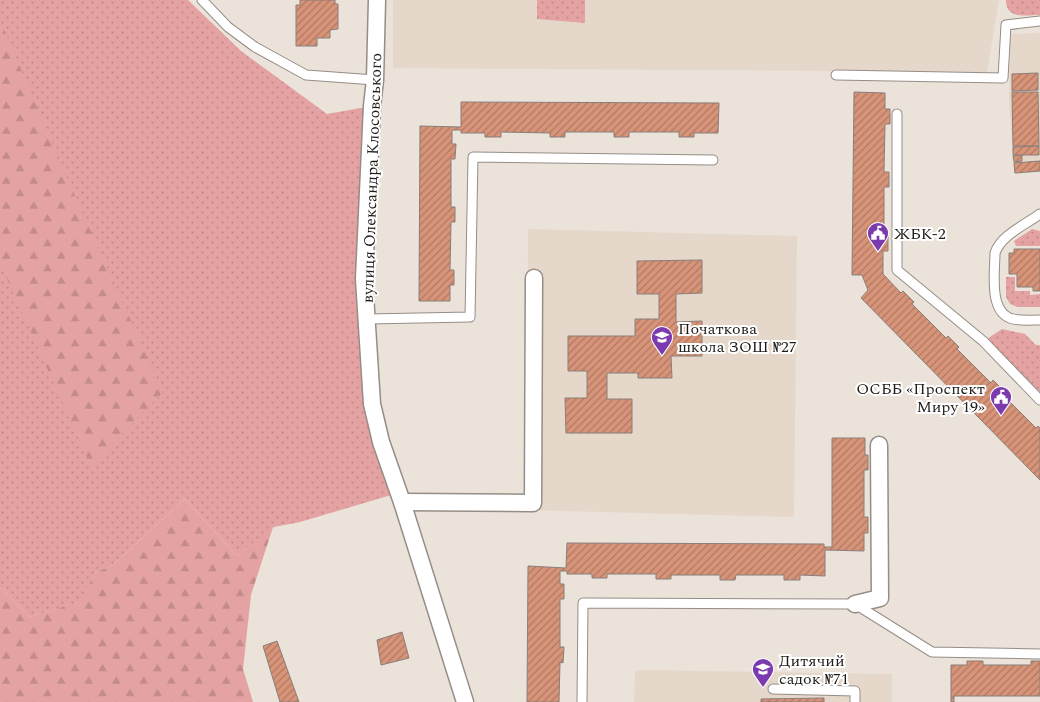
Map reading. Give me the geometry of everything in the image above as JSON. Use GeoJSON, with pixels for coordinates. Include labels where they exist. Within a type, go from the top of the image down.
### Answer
{"type":"FeatureCollection","features":[{"type":"Feature","properties":{"kind":"street","name":"вулиця Олександра Клосовського"},"geometry":{"type":"LineString","coordinates":[[377,0],[375,80],[372,106],[364,279],[372,404],[381,442],[402,502],[465,702]]}},
{"type":"Feature","properties":{"kind":"street"},"geometry":{"type":"LineString","coordinates":[[402,502],[533,503],[534,278]]}},
{"type":"Feature","properties":{"kind":"street"},"geometry":{"type":"LineString","coordinates":[[855,604],[880,598],[879,446]]}},
{"type":"Feature","properties":{"kind":"lane"},"geometry":{"type":"LineString","coordinates":[[202,0],[228,27],[255,47],[306,76],[375,80]]}},
{"type":"Feature","properties":{"kind":"lane"},"geometry":{"type":"LineString","coordinates":[[836,75],[1003,78],[1006,25],[1040,21]]}},
{"type":"Feature","properties":{"kind":"lane"},"geometry":{"type":"LineString","coordinates":[[897,114],[897,270],[983,341],[1040,400]]}},
{"type":"Feature","properties":{"kind":"lane"},"geometry":{"type":"LineString","coordinates":[[367,319],[470,317],[473,157],[713,160]]}},
{"type":"Feature","properties":{"kind":"lane"},"geometry":{"type":"LineString","coordinates":[[1040,214],[1005,238],[997,247],[995,253],[995,301],[1006,316],[1017,320],[1040,320]]}},
{"type":"Feature","properties":{"kind":"lane"},"geometry":{"type":"LineString","coordinates":[[582,702],[583,602],[855,604],[932,652],[1040,654]]}},
{"type":"Feature","properties":{"kind":"lane"},"geometry":{"type":"LineString","coordinates":[[773,689],[855,691],[855,702]]}},
{"type":"Feature","properties":{"kind":"shaded area"},"geometry":{"type":"Polygon","coordinates":[[[393,0],[999,0],[987,72],[393,68],[393,0]]]}},
{"type":"Feature","properties":{"kind":"shaded area"},"geometry":{"type":"Polygon","coordinates":[[[1040,33],[1040,172],[1014,174],[1009,100],[1010,34],[1040,33]]]}},
{"type":"Feature","properties":{"kind":"shaded area","name":"Початкова школа ЗОШ №27"},"geometry":{"type":"Polygon","coordinates":[[[528,229],[797,236],[794,517],[527,510],[528,229]]]}},
{"type":"Feature","properties":{"kind":"shaded area","name":"Дитячий садок №71"},"geometry":{"type":"Polygon","coordinates":[[[639,670],[892,674],[892,702],[634,702],[635,672],[639,670]]]}},
{"type":"Feature","properties":{"kind":"green space"},"geometry":{"type":"Polygon","coordinates":[[[0,0],[188,0],[241,51],[327,114],[372,106],[372,404],[398,493],[300,522],[274,527],[237,556],[185,499],[113,565],[96,572],[80,602],[30,617],[0,587],[0,0]]]}},
{"type":"Feature","properties":{"kind":"green space"},"geometry":{"type":"Polygon","coordinates":[[[537,0],[585,0],[585,23],[537,19],[537,0]]]}},
{"type":"Feature","properties":{"kind":"green space"},"geometry":{"type":"Polygon","coordinates":[[[1006,0],[1040,0],[1040,15],[1023,16],[1013,14],[1009,11],[1006,0]]]}},
{"type":"Feature","properties":{"kind":"green space"},"geometry":{"type":"Polygon","coordinates":[[[0,20],[78,203],[163,392],[91,466],[0,263],[0,20]]]}},
{"type":"Feature","properties":{"kind":"green space"},"geometry":{"type":"Polygon","coordinates":[[[1032,229],[1040,231],[1040,246],[1016,246],[1014,241],[1032,229]]]}},
{"type":"Feature","properties":{"kind":"green space"},"geometry":{"type":"Polygon","coordinates":[[[1006,277],[1015,277],[1015,291],[1030,291],[1030,295],[1040,294],[1040,307],[1018,307],[1010,304],[1006,297],[1006,277]]]}},
{"type":"Feature","properties":{"kind":"green space"},"geometry":{"type":"Polygon","coordinates":[[[1002,329],[1025,334],[1036,345],[1040,345],[1040,392],[987,339],[1002,329]]]}},
{"type":"Feature","properties":{"kind":"green space"},"geometry":{"type":"Polygon","coordinates":[[[185,499],[237,556],[273,527],[251,595],[243,669],[253,702],[0,702],[0,587],[30,617],[79,602],[96,572],[113,565],[185,499]]]}},
{"type":"Feature","properties":{"kind":"building"},"geometry":{"type":"Polygon","coordinates":[[[300,0],[335,0],[335,4],[338,4],[338,29],[330,30],[330,38],[317,38],[317,46],[296,46],[296,5],[300,5],[300,0]]]}},
{"type":"Feature","properties":{"kind":"building"},"geometry":{"type":"Polygon","coordinates":[[[1038,73],[1038,90],[1012,91],[1012,74],[1038,73]]]}},
{"type":"Feature","properties":{"kind":"building"},"geometry":{"type":"Polygon","coordinates":[[[854,92],[885,93],[885,109],[890,109],[890,124],[885,124],[884,172],[889,172],[889,187],[884,187],[884,235],[888,235],[888,251],[883,251],[883,274],[901,293],[903,291],[914,302],[912,304],[946,338],[948,336],[959,347],[957,349],[991,383],[993,380],[1004,391],[1002,394],[1036,428],[1038,426],[1040,428],[1040,480],[861,298],[868,290],[862,275],[852,275],[854,92]]]}},
{"type":"Feature","properties":{"kind":"building"},"geometry":{"type":"Polygon","coordinates":[[[1012,92],[1038,92],[1039,146],[1013,146],[1012,92]]]}},
{"type":"Feature","properties":{"kind":"building"},"geometry":{"type":"Polygon","coordinates":[[[461,102],[719,103],[718,133],[694,133],[694,137],[679,137],[679,132],[629,132],[629,137],[614,137],[614,132],[565,132],[565,137],[550,137],[550,133],[501,132],[501,137],[485,137],[485,133],[461,133],[461,130],[452,130],[452,144],[456,144],[455,159],[451,159],[451,207],[455,207],[455,222],[451,222],[450,270],[454,270],[454,285],[450,285],[450,301],[419,301],[420,126],[461,127],[461,102]]]}},
{"type":"Feature","properties":{"kind":"building"},"geometry":{"type":"Polygon","coordinates":[[[1039,146],[1039,155],[1013,155],[1013,147],[1039,146]]]}},
{"type":"Feature","properties":{"kind":"building"},"geometry":{"type":"Polygon","coordinates":[[[1022,155],[1022,161],[1014,162],[1013,156],[1022,155]]]}},
{"type":"Feature","properties":{"kind":"building"},"geometry":{"type":"Polygon","coordinates":[[[1040,161],[1040,171],[1015,173],[1014,163],[1040,161]]]}},
{"type":"Feature","properties":{"kind":"building"},"geometry":{"type":"Polygon","coordinates":[[[1014,249],[1040,249],[1040,291],[1033,291],[1033,287],[1017,287],[1017,274],[1009,274],[1009,253],[1014,253],[1014,249]]]}},
{"type":"Feature","properties":{"kind":"building","name":"Початкова школа ЗОШ №27"},"geometry":{"type":"Polygon","coordinates":[[[702,260],[702,293],[676,294],[676,322],[702,321],[702,356],[671,356],[672,378],[638,378],[638,373],[607,373],[607,399],[632,399],[632,433],[566,433],[565,398],[587,398],[587,371],[568,371],[568,336],[635,336],[635,319],[659,319],[659,294],[637,294],[637,261],[702,260]]]}},
{"type":"Feature","properties":{"kind":"building"},"geometry":{"type":"Polygon","coordinates":[[[832,438],[865,438],[865,455],[868,455],[868,470],[864,470],[864,517],[868,517],[868,533],[864,533],[864,551],[825,550],[825,576],[800,575],[800,580],[784,580],[784,575],[736,575],[735,580],[720,580],[720,575],[671,575],[671,579],[656,579],[656,574],[607,574],[607,578],[592,578],[592,574],[567,574],[567,571],[560,571],[560,584],[564,584],[564,599],[560,599],[560,647],[564,647],[563,663],[560,662],[559,702],[527,702],[528,566],[566,568],[567,543],[824,544],[824,547],[832,547],[832,438]]]}},
{"type":"Feature","properties":{"kind":"building"},"geometry":{"type":"Polygon","coordinates":[[[402,632],[409,658],[381,665],[377,640],[402,632]]]}},
{"type":"Feature","properties":{"kind":"building"},"geometry":{"type":"Polygon","coordinates":[[[277,641],[299,702],[280,702],[263,646],[277,641]]]}},
{"type":"Feature","properties":{"kind":"building"},"geometry":{"type":"Polygon","coordinates":[[[967,661],[983,661],[983,665],[1031,665],[1031,661],[1040,661],[1040,696],[954,696],[954,702],[951,702],[951,665],[967,665],[967,661]]]}},
{"type":"Feature","properties":{"kind":"building"},"geometry":{"type":"Polygon","coordinates":[[[824,698],[824,702],[761,702],[761,699],[824,698]]]}},
{"type":"Feature","properties":{"kind":"place","name":"ЖБК-2"},"geometry":{"type":"Point","coordinates":[878,252]}},
{"type":"Feature","properties":{"kind":"place","name":"Початкова школа ЗОШ №27"},"geometry":{"type":"Point","coordinates":[662,356]}},
{"type":"Feature","properties":{"kind":"place","name":"ОСББ «Проспект Миру 19»"},"geometry":{"type":"Point","coordinates":[1001,416]}},
{"type":"Feature","properties":{"kind":"place","name":"Дитячий садок №71"},"geometry":{"type":"Point","coordinates":[763,688]}}]}
